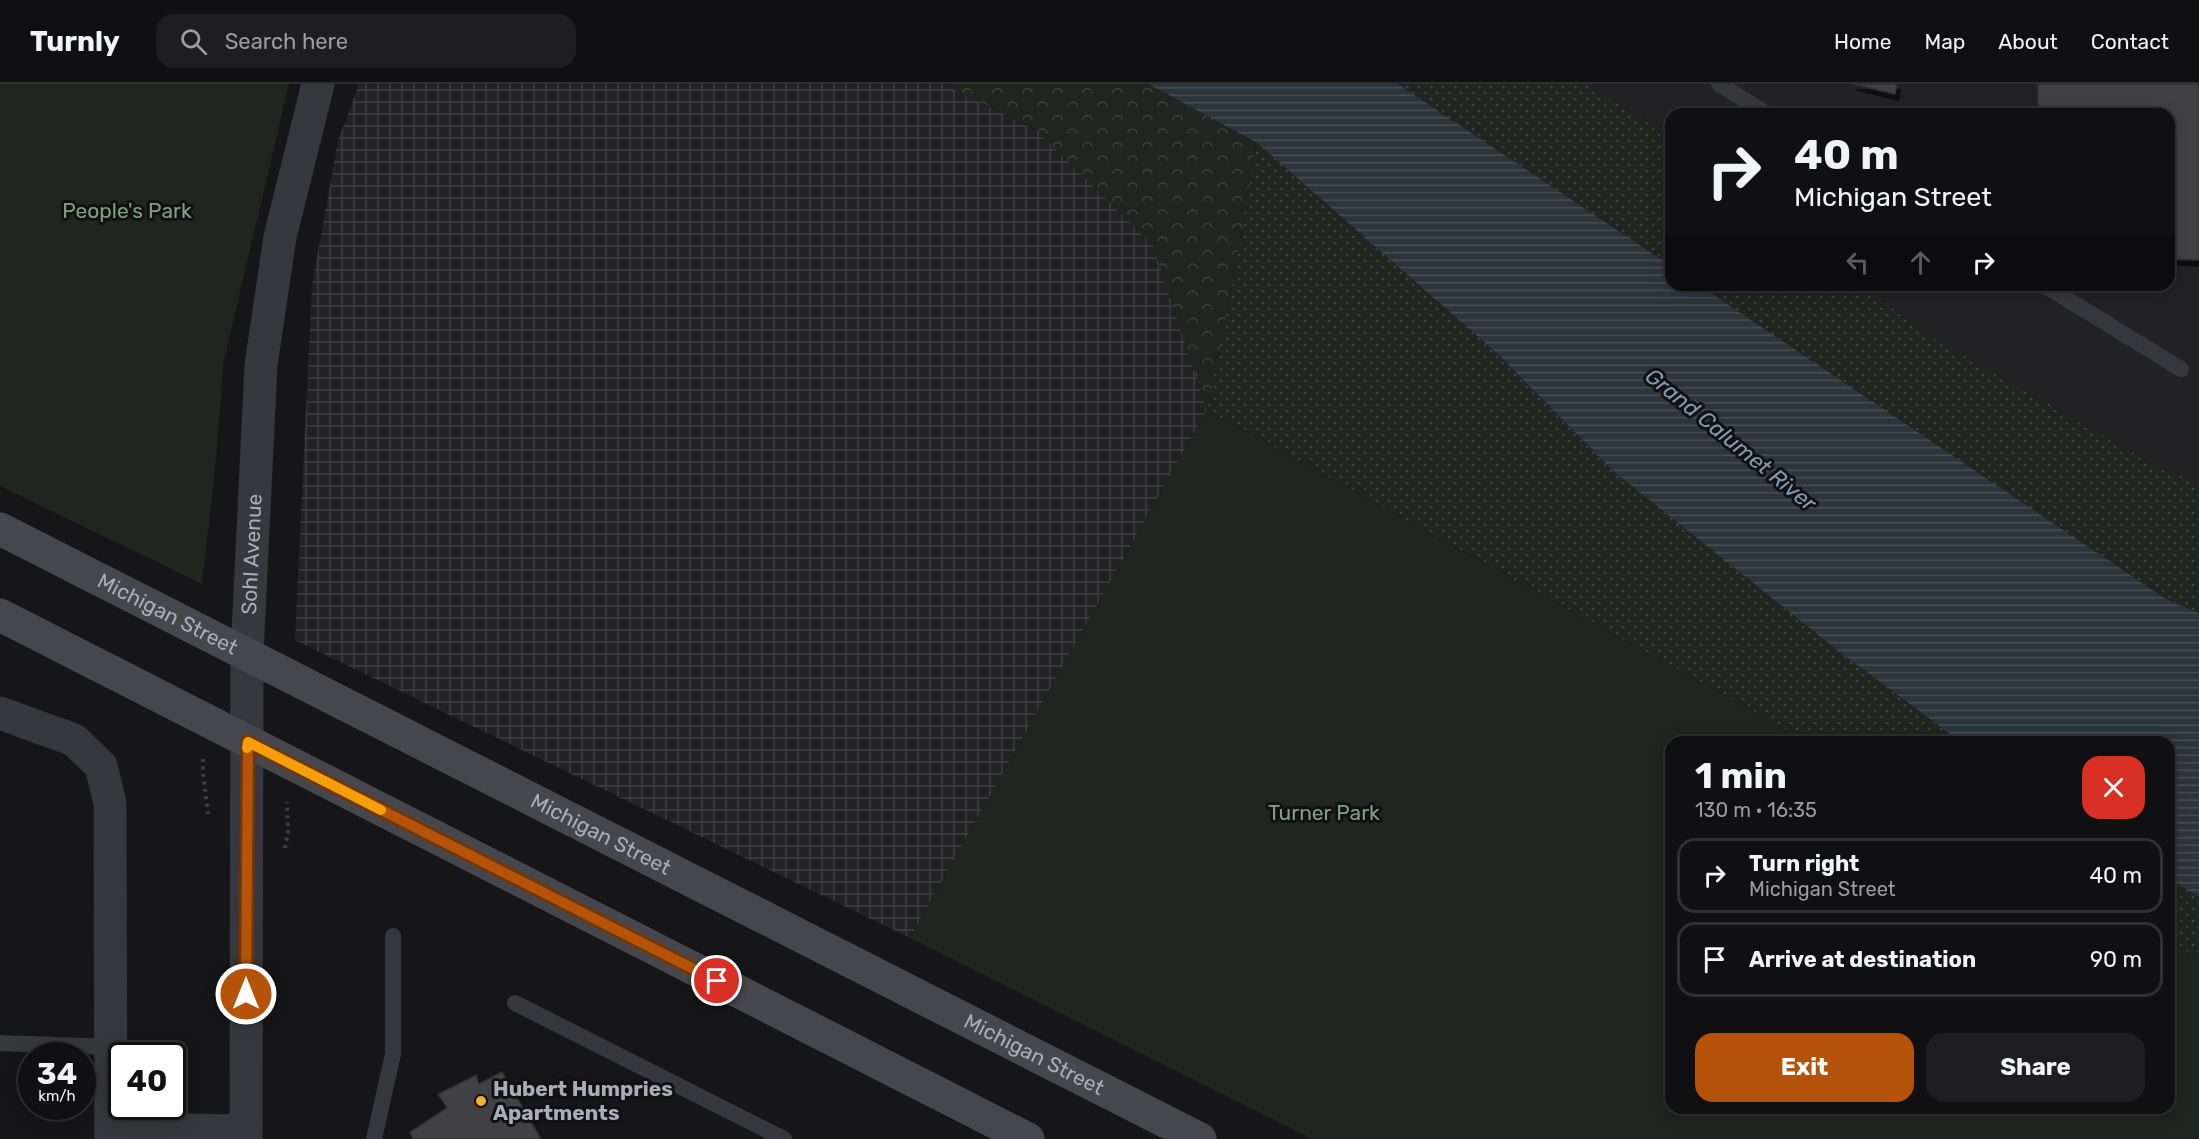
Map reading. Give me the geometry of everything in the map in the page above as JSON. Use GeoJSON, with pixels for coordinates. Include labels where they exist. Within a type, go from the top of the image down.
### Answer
{"type":"FeatureCollection","features":[{"type":"Feature","properties":{"kind":"main road","name":"Michigan Street"},"geometry":{"type":"LineString","coordinates":[[0,529],[1200,1139]]}},
{"type":"Feature","properties":{"kind":"main road"},"geometry":{"type":"LineString","coordinates":[[0,615],[1028,1139]]}},
{"type":"Feature","properties":{"kind":"street","name":"Sohl Avenue"},"geometry":{"type":"LineString","coordinates":[[246,1135],[247,654],[261,365],[280,237],[318,84]]}},
{"type":"Feature","properties":{"kind":"street"},"geometry":{"type":"LineString","coordinates":[[0,713],[74,740],[101,766],[110,803],[111,1042]]}},
{"type":"Feature","properties":{"kind":"street"},"geometry":{"type":"LineString","coordinates":[[111,1134],[246,1135]]}},
{"type":"Feature","properties":{"kind":"lane"},"geometry":{"type":"LineString","coordinates":[[1719,84],[1757,108]]}},
{"type":"Feature","properties":{"kind":"lane"},"geometry":{"type":"LineString","coordinates":[[2054,291],[2181,369]]}},
{"type":"Feature","properties":{"kind":"lane"},"geometry":{"type":"LineString","coordinates":[[374,1139],[393,1054],[393,936]]}},
{"type":"Feature","properties":{"kind":"lane"},"geometry":{"type":"LineString","coordinates":[[515,1003],[784,1139]]}},
{"type":"Feature","properties":{"kind":"lane"},"geometry":{"type":"LineString","coordinates":[[0,1043],[108,1047]]}},
{"type":"Feature","properties":{"kind":"path"},"geometry":{"type":"LineString","coordinates":[[284,852],[288,832],[285,761]]}},
{"type":"Feature","properties":{"kind":"shaded area"},"geometry":{"type":"Polygon","coordinates":[[[359,84],[943,84],[1044,134],[1153,245],[1207,410],[910,938],[295,640],[312,285],[338,141],[359,84]]]}},
{"type":"Feature","properties":{"kind":"shaded area"},"geometry":{"type":"Polygon","coordinates":[[[1587,84],[2199,84],[2199,483],[2162,469],[1921,331],[1871,291],[2175,291],[2175,108],[1665,108],[1665,133],[1587,84]]]}},
{"type":"Feature","properties":{"kind":"green space","name":"People's Park"},"geometry":{"type":"Polygon","coordinates":[[[0,84],[289,84],[224,360],[202,584],[0,486],[0,84]]]}},
{"type":"Feature","properties":{"kind":"green space"},"geometry":{"type":"Polygon","coordinates":[[[943,84],[1148,84],[1256,142],[1234,276],[1207,410],[1153,245],[1035,129],[943,84]]]}},
{"type":"Feature","properties":{"kind":"green space"},"geometry":{"type":"Polygon","coordinates":[[[1398,84],[1587,84],[1665,133],[1665,262],[1398,84]]]}},
{"type":"Feature","properties":{"kind":"green space"},"geometry":{"type":"Polygon","coordinates":[[[1256,142],[1500,356],[1613,471],[1837,650],[1953,736],[1798,736],[1207,410],[1234,276],[1256,142]]]}},
{"type":"Feature","properties":{"kind":"green space"},"geometry":{"type":"Polygon","coordinates":[[[1708,291],[1871,291],[1921,331],[2162,469],[2199,483],[2199,613],[2166,599],[1708,291]]]}},
{"type":"Feature","properties":{"kind":"green space","name":"Turner Park"},"geometry":{"type":"Polygon","coordinates":[[[1207,410],[1798,736],[1665,736],[1665,1114],[2175,1114],[2175,945],[2199,958],[2199,1139],[1312,1139],[910,938],[1207,410]]]}},
{"type":"Feature","properties":{"kind":"green space"},"geometry":{"type":"Polygon","coordinates":[[[2175,882],[2199,897],[2199,958],[2175,945],[2175,882]]]}},
{"type":"Feature","properties":{"kind":"water","name":"Grand Calumet River"},"geometry":{"type":"Polygon","coordinates":[[[1148,84],[1398,84],[1665,262],[1665,291],[1708,291],[2166,599],[2199,613],[2199,897],[2175,882],[2175,736],[1953,736],[1837,650],[1613,471],[1500,356],[1256,142],[1148,84]]]}},
{"type":"Feature","properties":{"kind":"building"},"geometry":{"type":"Polygon","coordinates":[[[1853,84],[1897,84],[1895,94],[1853,84]]]}},
{"type":"Feature","properties":{"kind":"building"},"geometry":{"type":"Polygon","coordinates":[[[2038,84],[2199,84],[2199,260],[2175,259],[2175,108],[2038,108],[2038,84]]]}},
{"type":"Feature","properties":{"kind":"building","name":"Hubert Humpries Apartments"},"geometry":{"type":"Polygon","coordinates":[[[502,1072],[541,1139],[413,1139],[410,1132],[447,1108],[438,1094],[476,1075],[479,1084],[502,1072]]]}},
{"type":"Feature","properties":{"kind":"slow traffic"},"geometry":{"type":"LineString","coordinates":[[247,748],[248,742],[381,810]]}},
{"type":"Feature","properties":{"kind":"place","name":"Hubert Humpries Apartments"},"geometry":{"type":"Point","coordinates":[481,1101]}},
{"type":"Feature","properties":{"kind":"route"},"geometry":{"type":"LineString","coordinates":[[246,994],[248,742],[717,981]]}}]}
